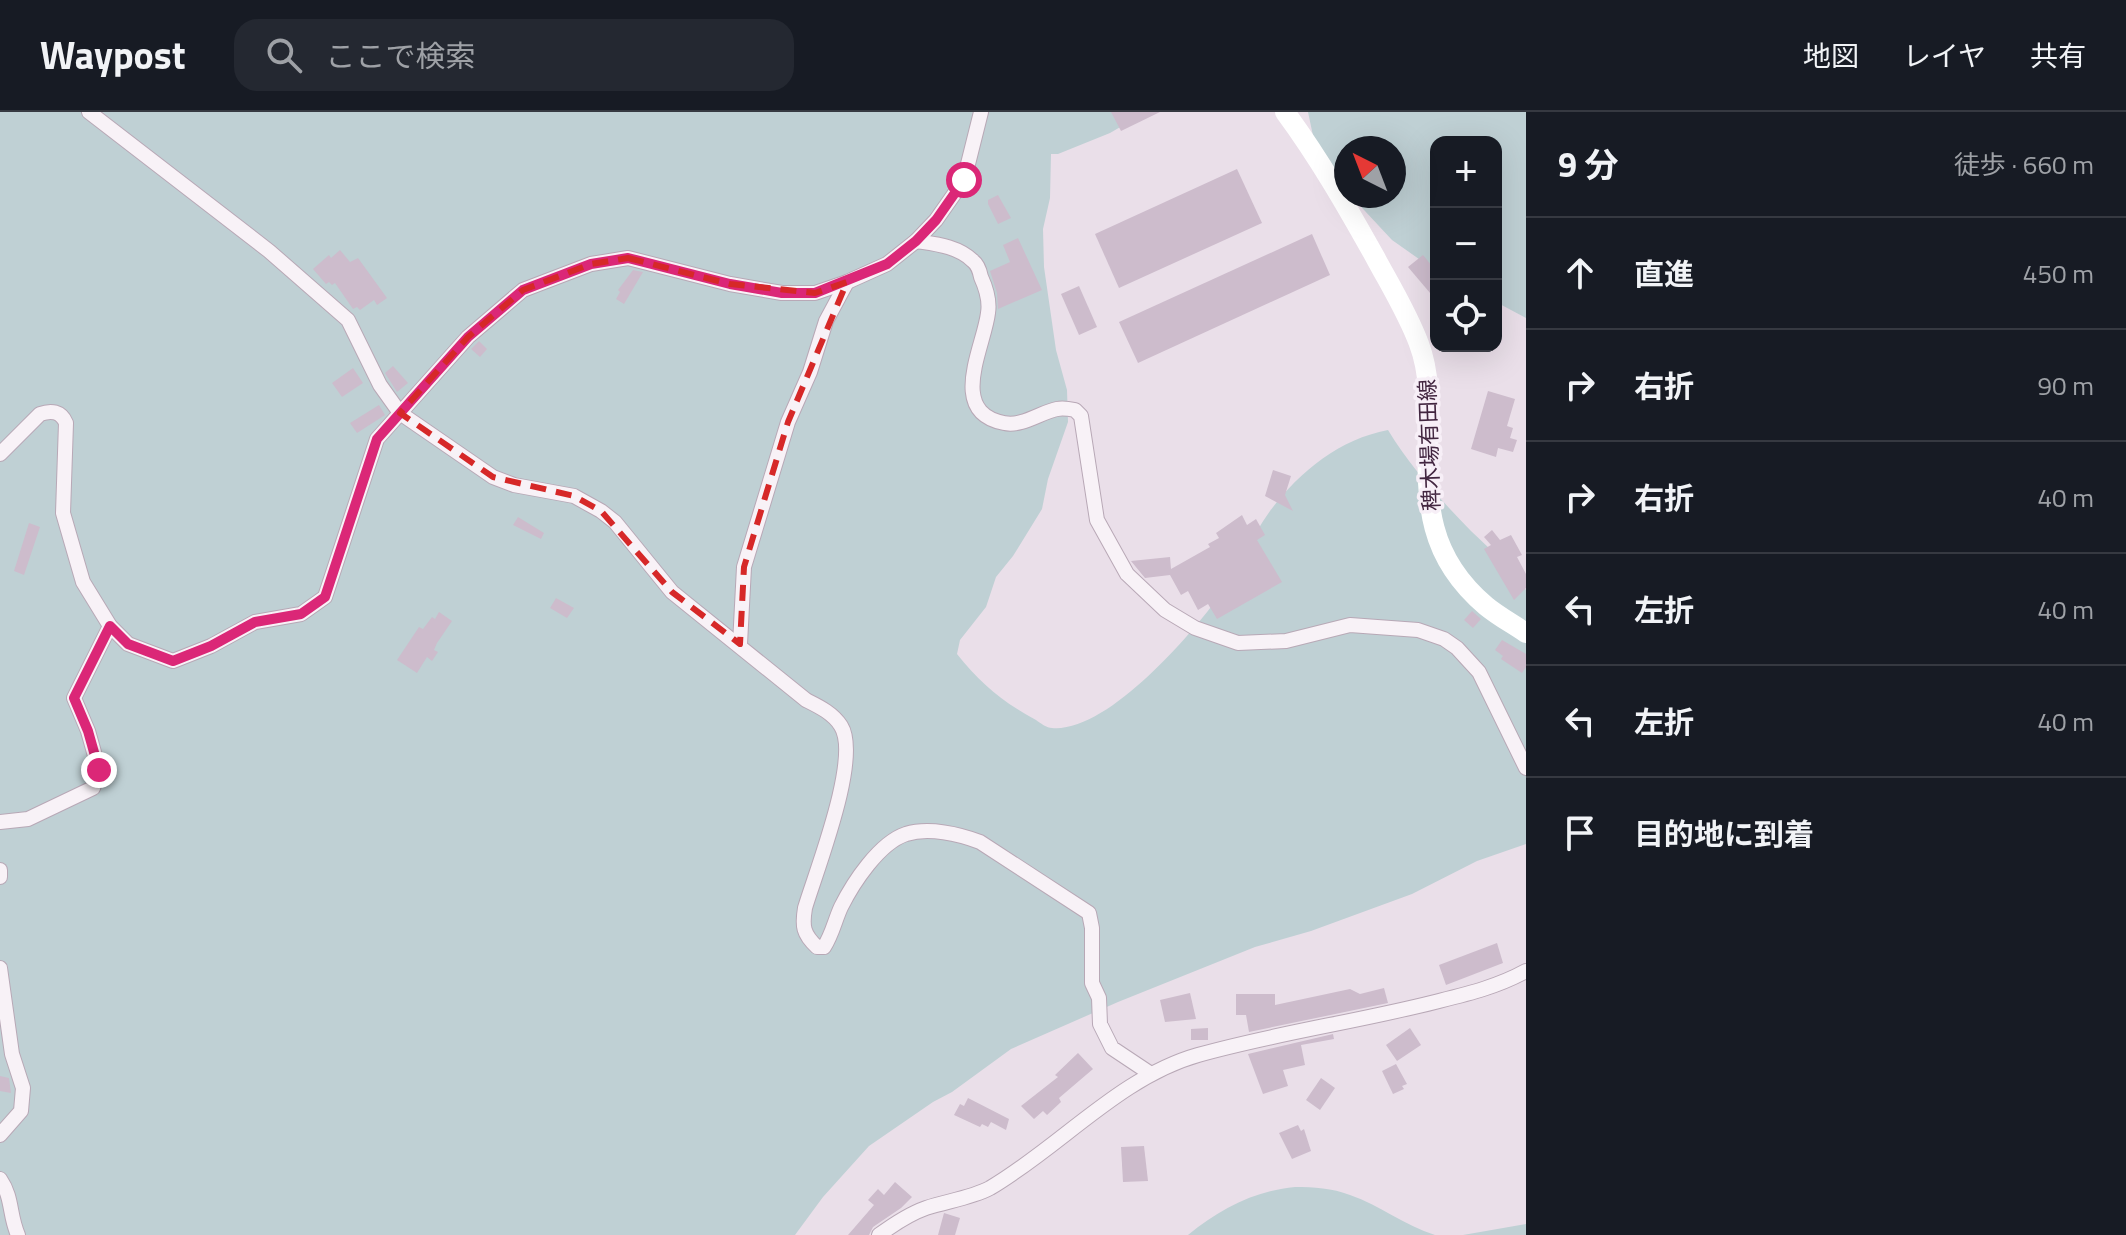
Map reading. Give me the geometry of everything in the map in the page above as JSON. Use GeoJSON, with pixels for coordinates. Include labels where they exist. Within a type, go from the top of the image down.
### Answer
{"type":"FeatureCollection","features":[{"type":"Feature","properties":{"kind":"main road","name":"稗木場有田線"},"geometry":{"type":"LineString","coordinates":[[1285,112],[1332,181],[1420,346],[1427,372],[1429,401],[1427,492],[1437,540],[1467,586],[1486,606],[1526,633]]}},
{"type":"Feature","properties":{"kind":"street"},"geometry":{"type":"LineString","coordinates":[[89,112],[269,251],[348,320],[380,385],[400,413],[493,477],[514,485],[574,496],[601,511],[615,522],[672,592],[842,726],[844,778],[802,927],[806,937],[817,947],[824,947],[829,939],[842,905],[862,871],[892,842],[907,834],[960,835],[980,842],[1089,913],[1092,983],[1099,998],[1100,1024],[1112,1048],[1151,1074]]}},
{"type":"Feature","properties":{"kind":"street"},"geometry":{"type":"LineString","coordinates":[[0,454],[40,414],[57,412],[63,417],[66,423],[63,513],[83,582],[110,626],[128,644],[173,661],[211,646],[255,622],[301,614],[325,597],[377,439],[468,337],[523,290],[591,264],[628,258],[730,284],[782,293],[815,293],[847,282],[887,264],[936,220],[964,180],[981,112]]}},
{"type":"Feature","properties":{"kind":"street"},"geometry":{"type":"LineString","coordinates":[[916,241],[947,246],[974,261],[982,278],[988,312],[973,371],[972,390],[976,405],[990,417],[1006,424],[1043,416],[1056,409],[1075,410],[1081,416],[1097,520],[1114,553],[1144,592],[1165,610],[1195,628],[1238,643],[1286,641],[1350,625],[1418,630],[1444,639],[1479,672],[1526,768]]}},
{"type":"Feature","properties":{"kind":"street"},"geometry":{"type":"LineString","coordinates":[[740,644],[744,567],[788,422],[810,372],[826,321],[847,282]]}},
{"type":"Feature","properties":{"kind":"street"},"geometry":{"type":"LineString","coordinates":[[0,822],[28,819],[93,788],[99,770],[88,731],[74,698],[110,626]]}},
{"type":"Feature","properties":{"kind":"street"},"geometry":{"type":"LineString","coordinates":[[0,870],[0,877]]}},
{"type":"Feature","properties":{"kind":"street"},"geometry":{"type":"LineString","coordinates":[[0,968],[12,1054],[23,1088],[21,1111],[0,1135]]}},
{"type":"Feature","properties":{"kind":"street"},"geometry":{"type":"LineString","coordinates":[[879,1235],[916,1212],[986,1190],[1041,1156],[1131,1086],[1196,1055],[1399,1011],[1487,988],[1526,971]]}},
{"type":"Feature","properties":{"kind":"street"},"geometry":{"type":"LineString","coordinates":[[0,1179],[9,1193],[11,1220],[18,1235]]}},
{"type":"Feature","properties":{"kind":"highlighted area"},"geometry":{"type":"Polygon","coordinates":[[[628,258],[730,284],[815,293],[847,282],[788,422],[744,567],[740,644],[672,592],[601,511],[574,496],[493,477],[400,413],[468,337],[523,290],[591,264],[628,258]]]}},
{"type":"Feature","properties":{"kind":"shaded area"},"geometry":{"type":"Polygon","coordinates":[[[0,112],[1146,112],[1110,133],[1051,154],[1050,198],[1043,229],[1044,267],[1056,350],[1067,390],[1068,422],[1048,479],[1042,509],[996,577],[986,607],[960,640],[957,654],[993,692],[1046,726],[1074,725],[1097,715],[1146,678],[1207,612],[1227,585],[1270,511],[1294,483],[1337,449],[1370,434],[1388,430],[1426,483],[1507,566],[1526,590],[1526,844],[1477,861],[1412,894],[1311,931],[1255,947],[1011,1049],[869,1146],[823,1197],[795,1235],[0,1235],[0,112]]]}},
{"type":"Feature","properties":{"kind":"shaded area"},"geometry":{"type":"Polygon","coordinates":[[[1308,112],[1526,112],[1526,318],[1502,305],[1502,136],[1430,136],[1430,267],[1392,240],[1362,208],[1406,208],[1406,136],[1334,136],[1334,172],[1315,145],[1308,112]]]}},
{"type":"Feature","properties":{"kind":"shaded area"},"geometry":{"type":"Polygon","coordinates":[[[1295,1187],[1323,1188],[1361,1199],[1435,1235],[1188,1235],[1238,1203],[1295,1187]]]}},
{"type":"Feature","properties":{"kind":"shaded area"},"geometry":{"type":"Polygon","coordinates":[[[1526,1224],[1526,1235],[1463,1235],[1526,1224]]]}},
{"type":"Feature","properties":{"kind":"building"},"geometry":{"type":"Polygon","coordinates":[[[1111,112],[1160,112],[1121,131],[1111,112]]]}},
{"type":"Feature","properties":{"kind":"building"},"geometry":{"type":"Polygon","coordinates":[[[1237,169],[1262,223],[1119,288],[1095,234],[1237,169]]]}},
{"type":"Feature","properties":{"kind":"building"},"geometry":{"type":"Polygon","coordinates":[[[998,195],[1011,218],[998,224],[988,200],[998,195]]]}},
{"type":"Feature","properties":{"kind":"building"},"geometry":{"type":"Polygon","coordinates":[[[1312,234],[1330,275],[1138,363],[1119,322],[1312,234]]]}},
{"type":"Feature","properties":{"kind":"building"},"geometry":{"type":"Polygon","coordinates":[[[1018,238],[1042,290],[998,309],[990,271],[1010,262],[1003,245],[1018,238]]]}},
{"type":"Feature","properties":{"kind":"building"},"geometry":{"type":"Polygon","coordinates":[[[340,250],[350,262],[358,258],[387,298],[377,305],[374,300],[360,310],[357,307],[353,309],[335,283],[326,284],[313,269],[340,250]]]}},
{"type":"Feature","properties":{"kind":"building"},"geometry":{"type":"Polygon","coordinates":[[[1423,255],[1430,264],[1430,293],[1408,267],[1423,255]]]}},
{"type":"Feature","properties":{"kind":"building"},"geometry":{"type":"Polygon","coordinates":[[[633,270],[643,272],[624,304],[616,299],[618,290],[633,270]]]}},
{"type":"Feature","properties":{"kind":"building"},"geometry":{"type":"Polygon","coordinates":[[[1079,286],[1097,327],[1079,335],[1061,294],[1079,286]]]}},
{"type":"Feature","properties":{"kind":"building"},"geometry":{"type":"Polygon","coordinates":[[[479,341],[487,349],[480,357],[471,349],[479,341]]]}},
{"type":"Feature","properties":{"kind":"building"},"geometry":{"type":"Polygon","coordinates":[[[393,366],[408,383],[397,392],[385,373],[393,366]]]}},
{"type":"Feature","properties":{"kind":"building"},"geometry":{"type":"Polygon","coordinates":[[[353,368],[363,383],[342,397],[332,383],[353,368]]]}},
{"type":"Feature","properties":{"kind":"building"},"geometry":{"type":"Polygon","coordinates":[[[1488,391],[1515,399],[1507,426],[1513,428],[1510,438],[1517,440],[1513,452],[1498,448],[1496,457],[1471,449],[1488,391]]]}},
{"type":"Feature","properties":{"kind":"building"},"geometry":{"type":"Polygon","coordinates":[[[379,405],[385,415],[357,433],[350,423],[379,405]]]}},
{"type":"Feature","properties":{"kind":"building"},"geometry":{"type":"Polygon","coordinates":[[[1273,470],[1291,476],[1285,495],[1293,511],[1265,496],[1273,470]]]}},
{"type":"Feature","properties":{"kind":"building"},"geometry":{"type":"Polygon","coordinates":[[[1242,515],[1247,525],[1256,519],[1265,535],[1257,540],[1282,582],[1217,619],[1208,604],[1198,610],[1188,591],[1181,595],[1170,575],[1145,578],[1131,561],[1170,557],[1171,569],[1210,547],[1208,544],[1219,538],[1216,533],[1242,515]]]}},
{"type":"Feature","properties":{"kind":"building"},"geometry":{"type":"Polygon","coordinates":[[[518,517],[544,533],[541,539],[513,525],[518,517]]]}},
{"type":"Feature","properties":{"kind":"building"},"geometry":{"type":"Polygon","coordinates":[[[29,523],[40,527],[24,575],[14,571],[29,523]]]}},
{"type":"Feature","properties":{"kind":"building"},"geometry":{"type":"Polygon","coordinates":[[[1492,530],[1500,540],[1511,535],[1522,555],[1517,557],[1526,574],[1526,588],[1514,600],[1484,549],[1491,545],[1484,537],[1492,530]]]}},
{"type":"Feature","properties":{"kind":"building"},"geometry":{"type":"Polygon","coordinates":[[[556,598],[574,608],[567,618],[550,608],[556,598]]]}},
{"type":"Feature","properties":{"kind":"building"},"geometry":{"type":"Polygon","coordinates":[[[1472,611],[1481,619],[1473,628],[1464,620],[1472,611]]]}},
{"type":"Feature","properties":{"kind":"building"},"geometry":{"type":"Polygon","coordinates":[[[439,612],[452,621],[437,643],[434,650],[438,652],[432,661],[427,657],[417,673],[397,660],[419,627],[423,629],[439,612]]]}},
{"type":"Feature","properties":{"kind":"building"},"geometry":{"type":"Polygon","coordinates":[[[1502,640],[1526,654],[1526,667],[1522,673],[1501,659],[1503,656],[1495,650],[1502,640]]]}},
{"type":"Feature","properties":{"kind":"building"},"geometry":{"type":"Polygon","coordinates":[[[1497,943],[1503,963],[1446,985],[1439,965],[1497,943]]]}},
{"type":"Feature","properties":{"kind":"building"},"geometry":{"type":"Polygon","coordinates":[[[1384,988],[1388,1003],[1249,1032],[1246,1015],[1236,1015],[1236,994],[1275,994],[1275,1005],[1350,989],[1360,994],[1384,988]]]}},
{"type":"Feature","properties":{"kind":"building"},"geometry":{"type":"Polygon","coordinates":[[[1190,993],[1196,1019],[1165,1022],[1160,1000],[1190,993]]]}},
{"type":"Feature","properties":{"kind":"building"},"geometry":{"type":"Polygon","coordinates":[[[1208,1028],[1208,1040],[1191,1040],[1191,1029],[1208,1028]]]}},
{"type":"Feature","properties":{"kind":"building"},"geometry":{"type":"Polygon","coordinates":[[[1410,1028],[1421,1045],[1397,1061],[1386,1045],[1410,1028]]]}},
{"type":"Feature","properties":{"kind":"building"},"geometry":{"type":"Polygon","coordinates":[[[1333,1034],[1334,1039],[1301,1045],[1305,1065],[1283,1070],[1288,1086],[1263,1094],[1248,1054],[1333,1034]]]}},
{"type":"Feature","properties":{"kind":"building"},"geometry":{"type":"Polygon","coordinates":[[[1078,1053],[1093,1069],[1059,1098],[1061,1102],[1047,1115],[1043,1111],[1034,1119],[1021,1106],[1058,1077],[1055,1075],[1078,1053]]]}},
{"type":"Feature","properties":{"kind":"building"},"geometry":{"type":"Polygon","coordinates":[[[1396,1064],[1407,1084],[1393,1094],[1382,1071],[1396,1064]]]}},
{"type":"Feature","properties":{"kind":"building"},"geometry":{"type":"Polygon","coordinates":[[[0,1076],[9,1078],[11,1093],[0,1091],[0,1076]]]}},
{"type":"Feature","properties":{"kind":"building"},"geometry":{"type":"Polygon","coordinates":[[[1321,1078],[1335,1088],[1320,1110],[1306,1100],[1321,1078]]]}},
{"type":"Feature","properties":{"kind":"building"},"geometry":{"type":"Polygon","coordinates":[[[968,1098],[1009,1119],[1006,1130],[991,1122],[988,1127],[982,1124],[980,1127],[954,1115],[968,1098]]]}},
{"type":"Feature","properties":{"kind":"building"},"geometry":{"type":"Polygon","coordinates":[[[1298,1125],[1301,1131],[1304,1129],[1311,1151],[1292,1159],[1279,1133],[1298,1125]]]}},
{"type":"Feature","properties":{"kind":"building"},"geometry":{"type":"Polygon","coordinates":[[[1144,1146],[1148,1181],[1123,1182],[1121,1147],[1144,1146]]]}},
{"type":"Feature","properties":{"kind":"building"},"geometry":{"type":"Polygon","coordinates":[[[895,1182],[912,1197],[873,1227],[869,1235],[848,1235],[874,1205],[868,1200],[878,1189],[884,1195],[895,1182]]]}},
{"type":"Feature","properties":{"kind":"building"},"geometry":{"type":"Polygon","coordinates":[[[944,1213],[960,1218],[955,1235],[938,1235],[944,1213]]]}},
{"type":"Feature","properties":{"kind":"route"},"geometry":{"type":"LineString","coordinates":[[99,770],[88,731],[74,698],[110,626],[128,644],[173,661],[211,646],[255,622],[301,614],[325,597],[377,439],[468,337],[523,290],[591,264],[628,258],[730,284],[782,293],[815,293],[887,264],[936,220],[964,180]]}}]}
